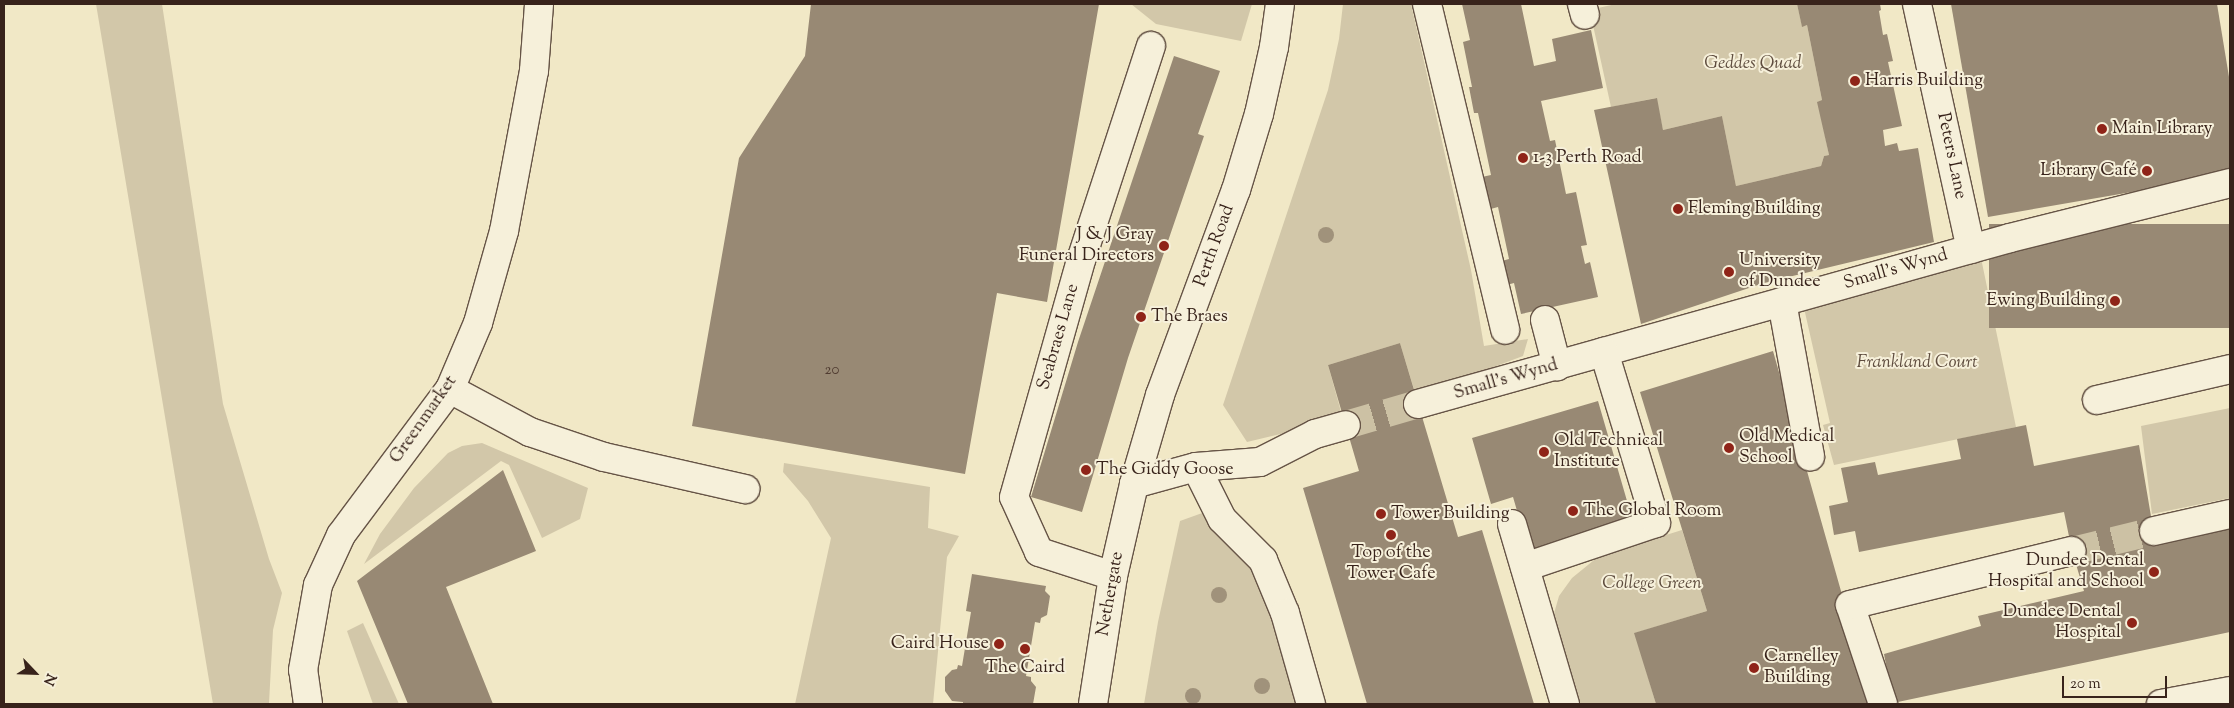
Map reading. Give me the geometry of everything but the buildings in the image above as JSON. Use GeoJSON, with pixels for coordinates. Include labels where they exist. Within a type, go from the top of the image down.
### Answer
{"type":"FeatureCollection","features":[{"type":"Feature","properties":{"kind":"street","name":"Greenmarket"},"geometry":{"type":"LineString","coordinates":[[308,704],[303,670],[318,585],[340,535],[450,389],[478,323],[504,230],[534,71],[539,4]]}},
{"type":"Feature","properties":{"kind":"street","name":"Perth Road"},"geometry":{"type":"LineString","coordinates":[[1134,484],[1160,395],[1236,190],[1274,47],[1280,4]]}},
{"type":"Feature","properties":{"kind":"street"},"geometry":{"type":"LineString","coordinates":[[1427,4],[1504,330]]}},
{"type":"Feature","properties":{"kind":"street","name":"Peters Lane"},"geometry":{"type":"LineString","coordinates":[[1917,4],[1971,249]]}},
{"type":"Feature","properties":{"kind":"street","name":"Seabraes Lane"},"geometry":{"type":"LineString","coordinates":[[1113,576],[1039,552],[1014,497],[1082,257],[1150,46]]}},
{"type":"Feature","properties":{"kind":"street","name":"Small's Wynd"},"geometry":{"type":"LineString","coordinates":[[1418,404],[2010,238],[2227,184]]}},
{"type":"Feature","properties":{"kind":"street"},"geometry":{"type":"LineString","coordinates":[[1782,302],[1810,456]]}},
{"type":"Feature","properties":{"kind":"street"},"geometry":{"type":"LineString","coordinates":[[1545,320],[1557,366]]}},
{"type":"Feature","properties":{"kind":"street"},"geometry":{"type":"LineString","coordinates":[[1525,567],[1656,523],[1604,352]]}},
{"type":"Feature","properties":{"kind":"street"},"geometry":{"type":"LineString","coordinates":[[2097,400],[2230,369]]}},
{"type":"Feature","properties":{"kind":"street"},"geometry":{"type":"LineString","coordinates":[[450,389],[530,432],[604,457],[745,489]]}},
{"type":"Feature","properties":{"kind":"street"},"geometry":{"type":"LineString","coordinates":[[1134,484],[1196,467],[1260,462],[1315,434],[1346,425]]}},
{"type":"Feature","properties":{"kind":"street"},"geometry":{"type":"LineString","coordinates":[[1196,467],[1222,519],[1263,560],[1285,613],[1311,704]]}},
{"type":"Feature","properties":{"kind":"street","name":"Nethergate"},"geometry":{"type":"LineString","coordinates":[[1093,704],[1113,576],[1134,484]]}},
{"type":"Feature","properties":{"kind":"street"},"geometry":{"type":"LineString","coordinates":[[2154,531],[2230,514]]}},
{"type":"Feature","properties":{"kind":"street"},"geometry":{"type":"LineString","coordinates":[[1512,524],[1565,704]]}},
{"type":"Feature","properties":{"kind":"street"},"geometry":{"type":"LineString","coordinates":[[1883,704],[1850,605],[2072,551]]}},
{"type":"Feature","properties":{"kind":"street"},"geometry":{"type":"LineString","coordinates":[[2161,704],[2230,691]]}},
{"type":"Feature","properties":{"kind":"green space"},"geometry":{"type":"Polygon","coordinates":[[[96,4],[162,4],[223,404],[269,559],[282,593],[273,630],[269,703],[213,704],[96,4]]]}},
{"type":"Feature","properties":{"kind":"green space"},"geometry":{"type":"Polygon","coordinates":[[[1131,4],[1252,4],[1241,41],[1156,24],[1131,4]]]}},
{"type":"Feature","properties":{"kind":"green space"},"geometry":{"type":"Polygon","coordinates":[[[1343,4],[1411,4],[1471,270],[1484,346],[1528,339],[1523,356],[1416,396],[1400,343],[1328,365],[1343,419],[1247,442],[1223,405],[1328,90],[1339,39],[1343,4]]]}},
{"type":"Feature","properties":{"kind":"green space","name":"Geddes Quad"},"geometry":{"type":"Polygon","coordinates":[[[1594,4],[1598,8],[1616,4],[1797,4],[1802,26],[1807,25],[1822,100],[1818,102],[1829,155],[1824,156],[1821,166],[1736,186],[1722,116],[1663,130],[1656,98],[1611,107],[1591,16],[1594,4]]]}},
{"type":"Feature","properties":{"kind":"green space","name":"Frankland Court"},"geometry":{"type":"Polygon","coordinates":[[[1981,258],[2016,427],[1834,465],[1823,425],[1830,423],[1804,308],[1981,258]]]}},
{"type":"Feature","properties":{"kind":"green space"},"geometry":{"type":"Polygon","coordinates":[[[2230,408],[2230,498],[2152,514],[2141,426],[2230,408]]]}},
{"type":"Feature","properties":{"kind":"green space"},"geometry":{"type":"Polygon","coordinates":[[[482,443],[588,488],[580,519],[542,538],[509,465],[501,461],[364,564],[380,534],[414,488],[448,453],[462,446],[482,443]]]}},
{"type":"Feature","properties":{"kind":"green space"},"geometry":{"type":"Polygon","coordinates":[[[784,463],[930,487],[928,528],[959,536],[947,557],[933,704],[795,704],[831,538],[808,501],[783,472],[784,463]]]}},
{"type":"Feature","properties":{"kind":"green space"},"geometry":{"type":"Polygon","coordinates":[[[1205,512],[1254,566],[1298,704],[1144,704],[1158,622],[1180,521],[1205,512]]]}},
{"type":"Feature","properties":{"kind":"green space","name":"College Green"},"geometry":{"type":"Polygon","coordinates":[[[1682,530],[1707,611],[1635,633],[1656,704],[1575,704],[1551,624],[1559,596],[1572,578],[1599,556],[1682,530]]]}},
{"type":"Feature","properties":{"kind":"green space"},"geometry":{"type":"Polygon","coordinates":[[[363,623],[399,704],[373,704],[347,631],[363,623]]]}},
{"type":"Feature","properties":{"kind":"tunnel"},"geometry":{"type":"LineString","coordinates":[[1346,425],[1418,404]]}},
{"type":"Feature","properties":{"kind":"tunnel"},"geometry":{"type":"LineString","coordinates":[[2072,551],[2154,531]]}},
{"type":"Feature","properties":{"kind":"place","name":"Harris Building"},"geometry":{"type":"Point","coordinates":[1855,81]}},
{"type":"Feature","properties":{"kind":"place","name":"Main Library"},"geometry":{"type":"Point","coordinates":[2102,129]}},
{"type":"Feature","properties":{"kind":"place","name":"1-3 Perth Road"},"geometry":{"type":"Point","coordinates":[1523,158]}},
{"type":"Feature","properties":{"kind":"place","name":"Library Café"},"geometry":{"type":"Point","coordinates":[2147,171]}},
{"type":"Feature","properties":{"kind":"place","name":"Fleming Building"},"geometry":{"type":"Point","coordinates":[1678,209]}},
{"type":"Feature","properties":{"kind":"place","name":"J & J Gray Funeral Directors"},"geometry":{"type":"Point","coordinates":[1164,246]}},
{"type":"Feature","properties":{"kind":"place","name":"University of Dundee"},"geometry":{"type":"Point","coordinates":[1729,272]}},
{"type":"Feature","properties":{"kind":"place","name":"Ewing Building"},"geometry":{"type":"Point","coordinates":[2115,301]}},
{"type":"Feature","properties":{"kind":"place","name":"The Braes"},"geometry":{"type":"Point","coordinates":[1141,317]}},
{"type":"Feature","properties":{"kind":"place","name":"Old Medical School"},"geometry":{"type":"Point","coordinates":[1729,448]}},
{"type":"Feature","properties":{"kind":"place","name":"Old Technical Institute"},"geometry":{"type":"Point","coordinates":[1544,452]}},
{"type":"Feature","properties":{"kind":"place","name":"The Giddy Goose"},"geometry":{"type":"Point","coordinates":[1086,470]}},
{"type":"Feature","properties":{"kind":"place","name":"The Global Room"},"geometry":{"type":"Point","coordinates":[1573,511]}},
{"type":"Feature","properties":{"kind":"place","name":"Tower Building"},"geometry":{"type":"Point","coordinates":[1381,514]}},
{"type":"Feature","properties":{"kind":"place","name":"Top of the Tower Cafe"},"geometry":{"type":"Point","coordinates":[1391,535]}},
{"type":"Feature","properties":{"kind":"place","name":"Dundee Dental Hospital and School"},"geometry":{"type":"Point","coordinates":[2154,572]}},
{"type":"Feature","properties":{"kind":"place","name":"Dundee Dental Hospital"},"geometry":{"type":"Point","coordinates":[2132,623]}},
{"type":"Feature","properties":{"kind":"place","name":"Caird House"},"geometry":{"type":"Point","coordinates":[999,644]}},
{"type":"Feature","properties":{"kind":"place","name":"The Caird"},"geometry":{"type":"Point","coordinates":[1025,649]}},
{"type":"Feature","properties":{"kind":"place","name":"Carnelley Building"},"geometry":{"type":"Point","coordinates":[1754,668]}}]}
